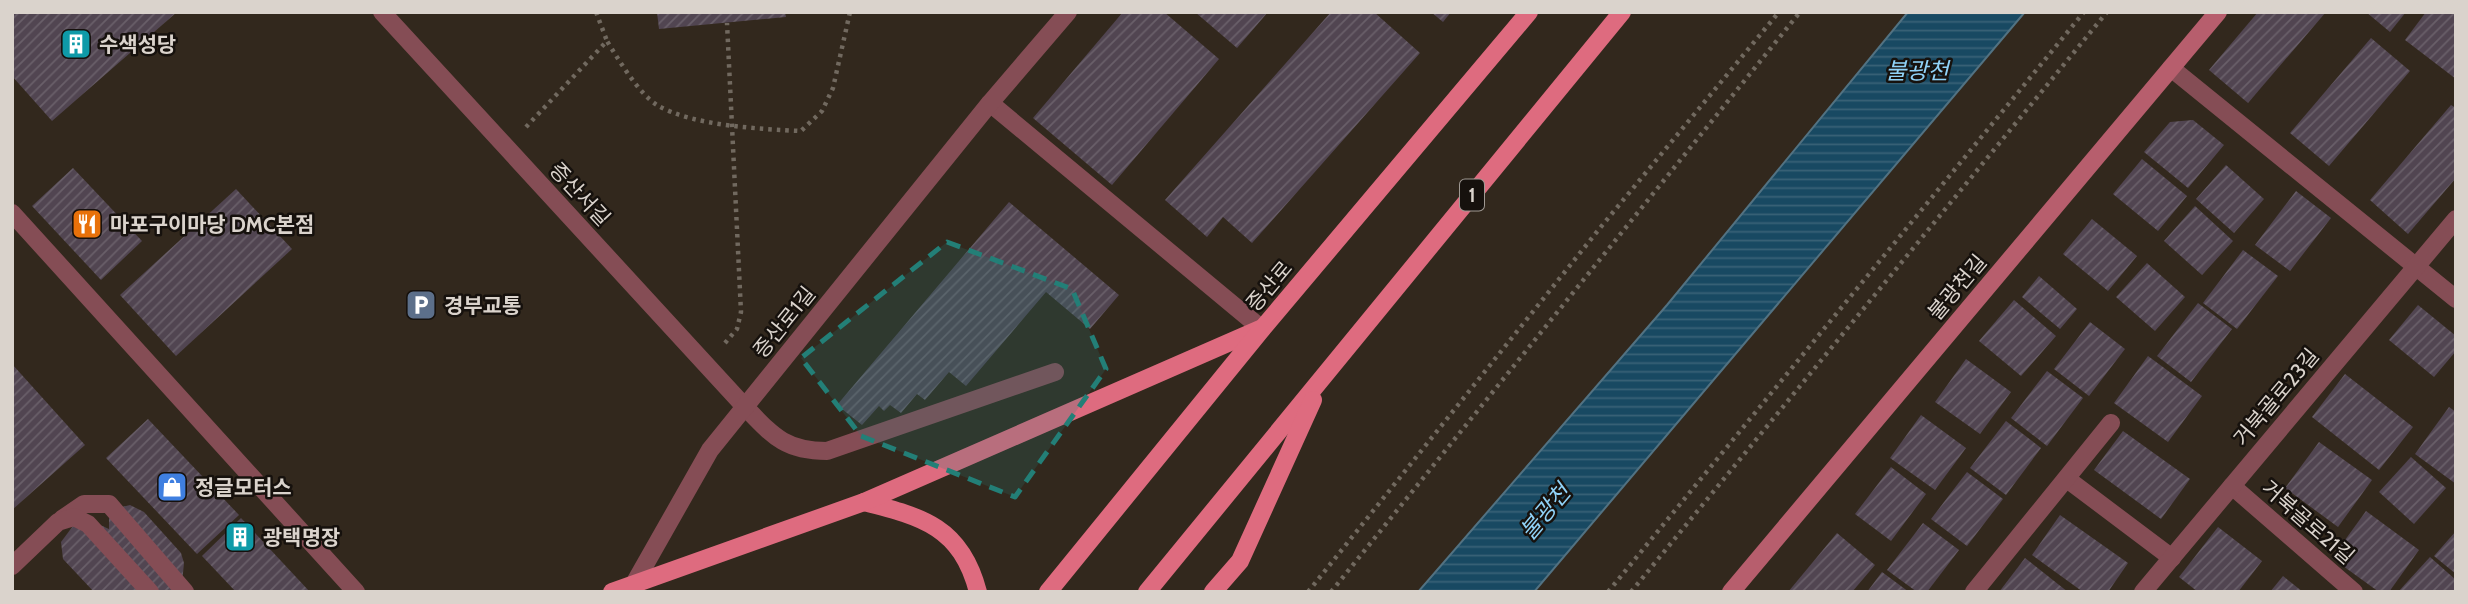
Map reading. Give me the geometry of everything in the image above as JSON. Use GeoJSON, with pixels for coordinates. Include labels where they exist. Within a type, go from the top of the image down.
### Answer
{"type":"FeatureCollection","features":[{"type":"Feature","properties":{"kind":"main road","name":"증산로"},"geometry":{"type":"LineString","coordinates":[[1048,592],[1262,328],[1529,12]]}},
{"type":"Feature","properties":{"kind":"main road","name":"1"},"geometry":{"type":"LineString","coordinates":[[1147,592],[1622,12]]}},
{"type":"Feature","properties":{"kind":"main road"},"geometry":{"type":"LineString","coordinates":[[612,592],[864,502],[1262,328]]}},
{"type":"Feature","properties":{"kind":"main road"},"geometry":{"type":"LineString","coordinates":[[1213,592],[1240,561],[1323,378]]}},
{"type":"Feature","properties":{"kind":"main road"},"geometry":{"type":"LineString","coordinates":[[864,502],[920,517],[947,536],[968,559],[978,592]]}},
{"type":"Feature","properties":{"kind":"street","name":"증산서길"},"geometry":{"type":"LineString","coordinates":[[382,12],[745,407],[788,446],[804,451],[827,451],[1055,372]]}},
{"type":"Feature","properties":{"kind":"street","name":"증산로1길"},"geometry":{"type":"LineString","coordinates":[[634,584],[710,450],[990,103],[1068,12]]}},
{"type":"Feature","properties":{"kind":"street","name":"불광천길"},"geometry":{"type":"LineString","coordinates":[[1731,592],[2218,12]]}},
{"type":"Feature","properties":{"kind":"street"},"geometry":{"type":"LineString","coordinates":[[2171,68],[2456,299]]}},
{"type":"Feature","properties":{"kind":"street"},"geometry":{"type":"LineString","coordinates":[[990,103],[1262,328]]}},
{"type":"Feature","properties":{"kind":"street"},"geometry":{"type":"LineString","coordinates":[[12,213],[356,592]]}},
{"type":"Feature","properties":{"kind":"street","name":"거북골로23길"},"geometry":{"type":"LineString","coordinates":[[2143,592],[2456,219]]}},
{"type":"Feature","properties":{"kind":"street"},"geometry":{"type":"LineString","coordinates":[[1974,592],[2111,423]]}},
{"type":"Feature","properties":{"kind":"street"},"geometry":{"type":"LineString","coordinates":[[2067,479],[2172,558]]}},
{"type":"Feature","properties":{"kind":"street","name":"거북골로21길"},"geometry":{"type":"LineString","coordinates":[[2232,486],[2354,592]]}},
{"type":"Feature","properties":{"kind":"street"},"geometry":{"type":"LineString","coordinates":[[12,566],[58,522],[84,504],[109,504],[185,592]]}},
{"type":"Feature","properties":{"kind":"street"},"geometry":{"type":"LineString","coordinates":[[58,522],[74,517],[88,524],[150,592]]}},
{"type":"Feature","properties":{"kind":"path"},"geometry":{"type":"LineString","coordinates":[[596,12],[607,41],[620,64],[657,105],[708,122],[801,131],[822,111],[833,88],[850,12]]}},
{"type":"Feature","properties":{"kind":"path"},"geometry":{"type":"LineString","coordinates":[[1308,592],[1600,228],[1779,12]]}},
{"type":"Feature","properties":{"kind":"path"},"geometry":{"type":"LineString","coordinates":[[1331,592],[1800,12]]}},
{"type":"Feature","properties":{"kind":"path"},"geometry":{"type":"LineString","coordinates":[[1608,592],[2084,12]]}},
{"type":"Feature","properties":{"kind":"path"},"geometry":{"type":"LineString","coordinates":[[1631,592],[2107,12]]}},
{"type":"Feature","properties":{"kind":"path"},"geometry":{"type":"LineString","coordinates":[[708,366],[737,328],[740,312],[727,23]]}},
{"type":"Feature","properties":{"kind":"path"},"geometry":{"type":"LineString","coordinates":[[506,148],[607,41]]}},
{"type":"Feature","properties":{"kind":"highlighted area"},"geometry":{"type":"Polygon","coordinates":[[[947,242],[1072,289],[1106,369],[1015,497],[861,436],[801,358],[947,242]]]}},
{"type":"Feature","properties":{"kind":"water","name":"불광천"},"geometry":{"type":"Polygon","coordinates":[[[1908,12],[2025,12],[1534,592],[1418,592],[1667,305],[1908,12]]]}},
{"type":"Feature","properties":{"kind":"building","name":"수색성당"},"geometry":{"type":"Polygon","coordinates":[[[12,12],[177,12],[52,121],[12,76],[12,12]]]}},
{"type":"Feature","properties":{"kind":"building"},"geometry":{"type":"Polygon","coordinates":[[[657,12],[785,12],[786,17],[659,29],[657,12]]]}},
{"type":"Feature","properties":{"kind":"building"},"geometry":{"type":"Polygon","coordinates":[[[1123,12],[1164,12],[1219,59],[1112,185],[1033,118],[1123,12]]]}},
{"type":"Feature","properties":{"kind":"building"},"geometry":{"type":"Polygon","coordinates":[[[1195,12],[1268,12],[1237,48],[1195,12]]]}},
{"type":"Feature","properties":{"kind":"building"},"geometry":{"type":"Polygon","coordinates":[[[1331,12],[1374,12],[1420,53],[1252,243],[1223,217],[1207,237],[1165,200],[1331,12]]]}},
{"type":"Feature","properties":{"kind":"building"},"geometry":{"type":"Polygon","coordinates":[[[1431,12],[1451,12],[1443,22],[1431,12]]]}},
{"type":"Feature","properties":{"kind":"building"},"geometry":{"type":"Polygon","coordinates":[[[2258,12],[2326,12],[2248,103],[2209,70],[2258,12]]]}},
{"type":"Feature","properties":{"kind":"building"},"geometry":{"type":"Polygon","coordinates":[[[2366,12],[2406,12],[2390,32],[2366,12]]]}},
{"type":"Feature","properties":{"kind":"building"},"geometry":{"type":"Polygon","coordinates":[[[2426,12],[2456,12],[2456,79],[2405,40],[2426,12]]]}},
{"type":"Feature","properties":{"kind":"building"},"geometry":{"type":"Polygon","coordinates":[[[2371,38],[2410,71],[2329,166],[2290,133],[2371,38]]]}},
{"type":"Feature","properties":{"kind":"building"},"geometry":{"type":"Polygon","coordinates":[[[2451,105],[2456,108],[2456,178],[2408,234],[2370,200],[2451,105]]]}},
{"type":"Feature","properties":{"kind":"building"},"geometry":{"type":"Polygon","coordinates":[[[2193,120],[2224,145],[2188,188],[2144,152],[2170,122],[2193,120]]]}},
{"type":"Feature","properties":{"kind":"building"},"geometry":{"type":"Polygon","coordinates":[[[2142,159],[2187,196],[2158,231],[2113,194],[2142,159]]]}},
{"type":"Feature","properties":{"kind":"building"},"geometry":{"type":"Polygon","coordinates":[[[2226,165],[2264,199],[2234,233],[2196,199],[2226,165]]]}},
{"type":"Feature","properties":{"kind":"building","name":"마포구이마당 DMC본점"},"geometry":{"type":"Polygon","coordinates":[[[73,168],[142,241],[101,280],[32,206],[73,168]]]}},
{"type":"Feature","properties":{"kind":"building"},"geometry":{"type":"Polygon","coordinates":[[[236,189],[292,249],[176,356],[120,295],[236,189]]]}},
{"type":"Feature","properties":{"kind":"building"},"geometry":{"type":"Polygon","coordinates":[[[2296,191],[2331,218],[2290,271],[2255,245],[2296,191]]]}},
{"type":"Feature","properties":{"kind":"building"},"geometry":{"type":"Polygon","coordinates":[[[1009,202],[1119,295],[1090,329],[1046,292],[966,386],[949,372],[925,400],[917,394],[901,413],[890,405],[884,411],[879,406],[862,425],[837,405],[1009,202]]]}},
{"type":"Feature","properties":{"kind":"building"},"geometry":{"type":"Polygon","coordinates":[[[2195,206],[2233,241],[2202,275],[2164,241],[2195,206]]]}},
{"type":"Feature","properties":{"kind":"building"},"geometry":{"type":"Polygon","coordinates":[[[2092,219],[2137,256],[2108,291],[2063,254],[2092,219]]]}},
{"type":"Feature","properties":{"kind":"building"},"geometry":{"type":"Polygon","coordinates":[[[2243,250],[2278,276],[2237,329],[2203,303],[2243,250]]]}},
{"type":"Feature","properties":{"kind":"building"},"geometry":{"type":"Polygon","coordinates":[[[2147,263],[2185,297],[2155,331],[2116,297],[2147,263]]]}},
{"type":"Feature","properties":{"kind":"building"},"geometry":{"type":"Polygon","coordinates":[[[2039,276],[2077,309],[2060,329],[2022,297],[2039,276]]]}},
{"type":"Feature","properties":{"kind":"building"},"geometry":{"type":"Polygon","coordinates":[[[2014,300],[2056,336],[2021,376],[1979,341],[2014,300]]]}},
{"type":"Feature","properties":{"kind":"building"},"geometry":{"type":"Polygon","coordinates":[[[2198,303],[2232,329],[2191,382],[2157,356],[2198,303]]]}},
{"type":"Feature","properties":{"kind":"building"},"geometry":{"type":"Polygon","coordinates":[[[2418,305],[2456,336],[2456,351],[2434,377],[2389,340],[2418,305]]]}},
{"type":"Feature","properties":{"kind":"building"},"geometry":{"type":"Polygon","coordinates":[[[2090,322],[2125,349],[2089,396],[2054,369],[2090,322]]]}},
{"type":"Feature","properties":{"kind":"building"},"geometry":{"type":"Polygon","coordinates":[[[2148,356],[2202,396],[2168,442],[2114,403],[2148,356]]]}},
{"type":"Feature","properties":{"kind":"building"},"geometry":{"type":"Polygon","coordinates":[[[1966,359],[2011,392],[1980,434],[1935,402],[1966,359]]]}},
{"type":"Feature","properties":{"kind":"building"},"geometry":{"type":"Polygon","coordinates":[[[12,364],[85,445],[12,510],[12,364]]]}},
{"type":"Feature","properties":{"kind":"building"},"geometry":{"type":"Polygon","coordinates":[[[2047,371],[2083,398],[2047,446],[2011,418],[2047,371]]]}},
{"type":"Feature","properties":{"kind":"building"},"geometry":{"type":"Polygon","coordinates":[[[2345,374],[2413,427],[2379,470],[2312,417],[2345,374]]]}},
{"type":"Feature","properties":{"kind":"building"},"geometry":{"type":"Polygon","coordinates":[[[2449,407],[2456,412],[2456,484],[2415,454],[2449,407]]]}},
{"type":"Feature","properties":{"kind":"building"},"geometry":{"type":"Polygon","coordinates":[[[1921,415],[1966,448],[1935,490],[1890,458],[1921,415]]]}},
{"type":"Feature","properties":{"kind":"building","name":"정글모터스"},"geometry":{"type":"Polygon","coordinates":[[[148,419],[239,515],[197,554],[106,458],[148,419]]]}},
{"type":"Feature","properties":{"kind":"building"},"geometry":{"type":"Polygon","coordinates":[[[2006,421],[2041,448],[2006,495],[1970,468],[2006,421]]]}},
{"type":"Feature","properties":{"kind":"building"},"geometry":{"type":"Polygon","coordinates":[[[2123,431],[2190,479],[2161,519],[2094,470],[2123,431]]]}},
{"type":"Feature","properties":{"kind":"building"},"geometry":{"type":"Polygon","coordinates":[[[2319,442],[2372,480],[2338,527],[2285,488],[2319,442]]]}},
{"type":"Feature","properties":{"kind":"building"},"geometry":{"type":"Polygon","coordinates":[[[2411,457],[2446,488],[2414,524],[2379,492],[2411,457]]]}},
{"type":"Feature","properties":{"kind":"building"},"geometry":{"type":"Polygon","coordinates":[[[1891,467],[1926,494],[1891,541],[1855,514],[1891,467]]]}},
{"type":"Feature","properties":{"kind":"building"},"geometry":{"type":"Polygon","coordinates":[[[1967,472],[2003,499],[1967,546],[1931,519],[1967,472]]]}},
{"type":"Feature","properties":{"kind":"building"},"geometry":{"type":"Polygon","coordinates":[[[130,505],[144,512],[181,553],[184,563],[182,583],[174,592],[94,592],[63,559],[61,542],[76,522],[89,520],[109,529],[109,518],[118,508],[130,505]]]}},
{"type":"Feature","properties":{"kind":"building"},"geometry":{"type":"Polygon","coordinates":[[[2366,511],[2419,550],[2389,592],[2379,592],[2332,558],[2366,511]]]}},
{"type":"Feature","properties":{"kind":"building"},"geometry":{"type":"Polygon","coordinates":[[[2060,515],[2128,563],[2108,592],[2083,592],[2032,555],[2060,515]]]}},
{"type":"Feature","properties":{"kind":"building","name":"광택명장"},"geometry":{"type":"Polygon","coordinates":[[[241,518],[310,592],[236,592],[202,556],[241,518]]]}},
{"type":"Feature","properties":{"kind":"building"},"geometry":{"type":"Polygon","coordinates":[[[1923,523],[1959,550],[1927,592],[1917,592],[1887,570],[1923,523]]]}},
{"type":"Feature","properties":{"kind":"building"},"geometry":{"type":"Polygon","coordinates":[[[2218,527],[2262,561],[2238,592],[2198,592],[2179,577],[2218,527]]]}},
{"type":"Feature","properties":{"kind":"building"},"geometry":{"type":"Polygon","coordinates":[[[2456,531],[2456,574],[2434,556],[2456,531]]]}},
{"type":"Feature","properties":{"kind":"building"},"geometry":{"type":"Polygon","coordinates":[[[1837,533],[1875,565],[1852,592],[1788,592],[1837,533]]]}},
{"type":"Feature","properties":{"kind":"building"},"geometry":{"type":"Polygon","coordinates":[[[2430,557],[2456,580],[2456,592],[2398,592],[2430,557]]]}},
{"type":"Feature","properties":{"kind":"building"},"geometry":{"type":"Polygon","coordinates":[[[2025,558],[2068,592],[1999,592],[2025,558]]]}},
{"type":"Feature","properties":{"kind":"building"},"geometry":{"type":"Polygon","coordinates":[[[1882,572],[1909,592],[1867,592],[1882,572]]]}},
{"type":"Feature","properties":{"kind":"building"},"geometry":{"type":"Polygon","coordinates":[[[2283,576],[2303,592],[2270,592],[2283,576]]]}},
{"type":"Feature","properties":{"kind":"place","name":"수색성당"},"geometry":{"type":"Point","coordinates":[76,44]}},
{"type":"Feature","properties":{"kind":"place","name":"마포구이마당 DMC본점"},"geometry":{"type":"Point","coordinates":[87,224]}},
{"type":"Feature","properties":{"kind":"place","name":"경부교통"},"geometry":{"type":"Point","coordinates":[421,305]}},
{"type":"Feature","properties":{"kind":"place","name":"정글모터스"},"geometry":{"type":"Point","coordinates":[172,487]}},
{"type":"Feature","properties":{"kind":"place","name":"광택명장"},"geometry":{"type":"Point","coordinates":[240,537]}}]}
